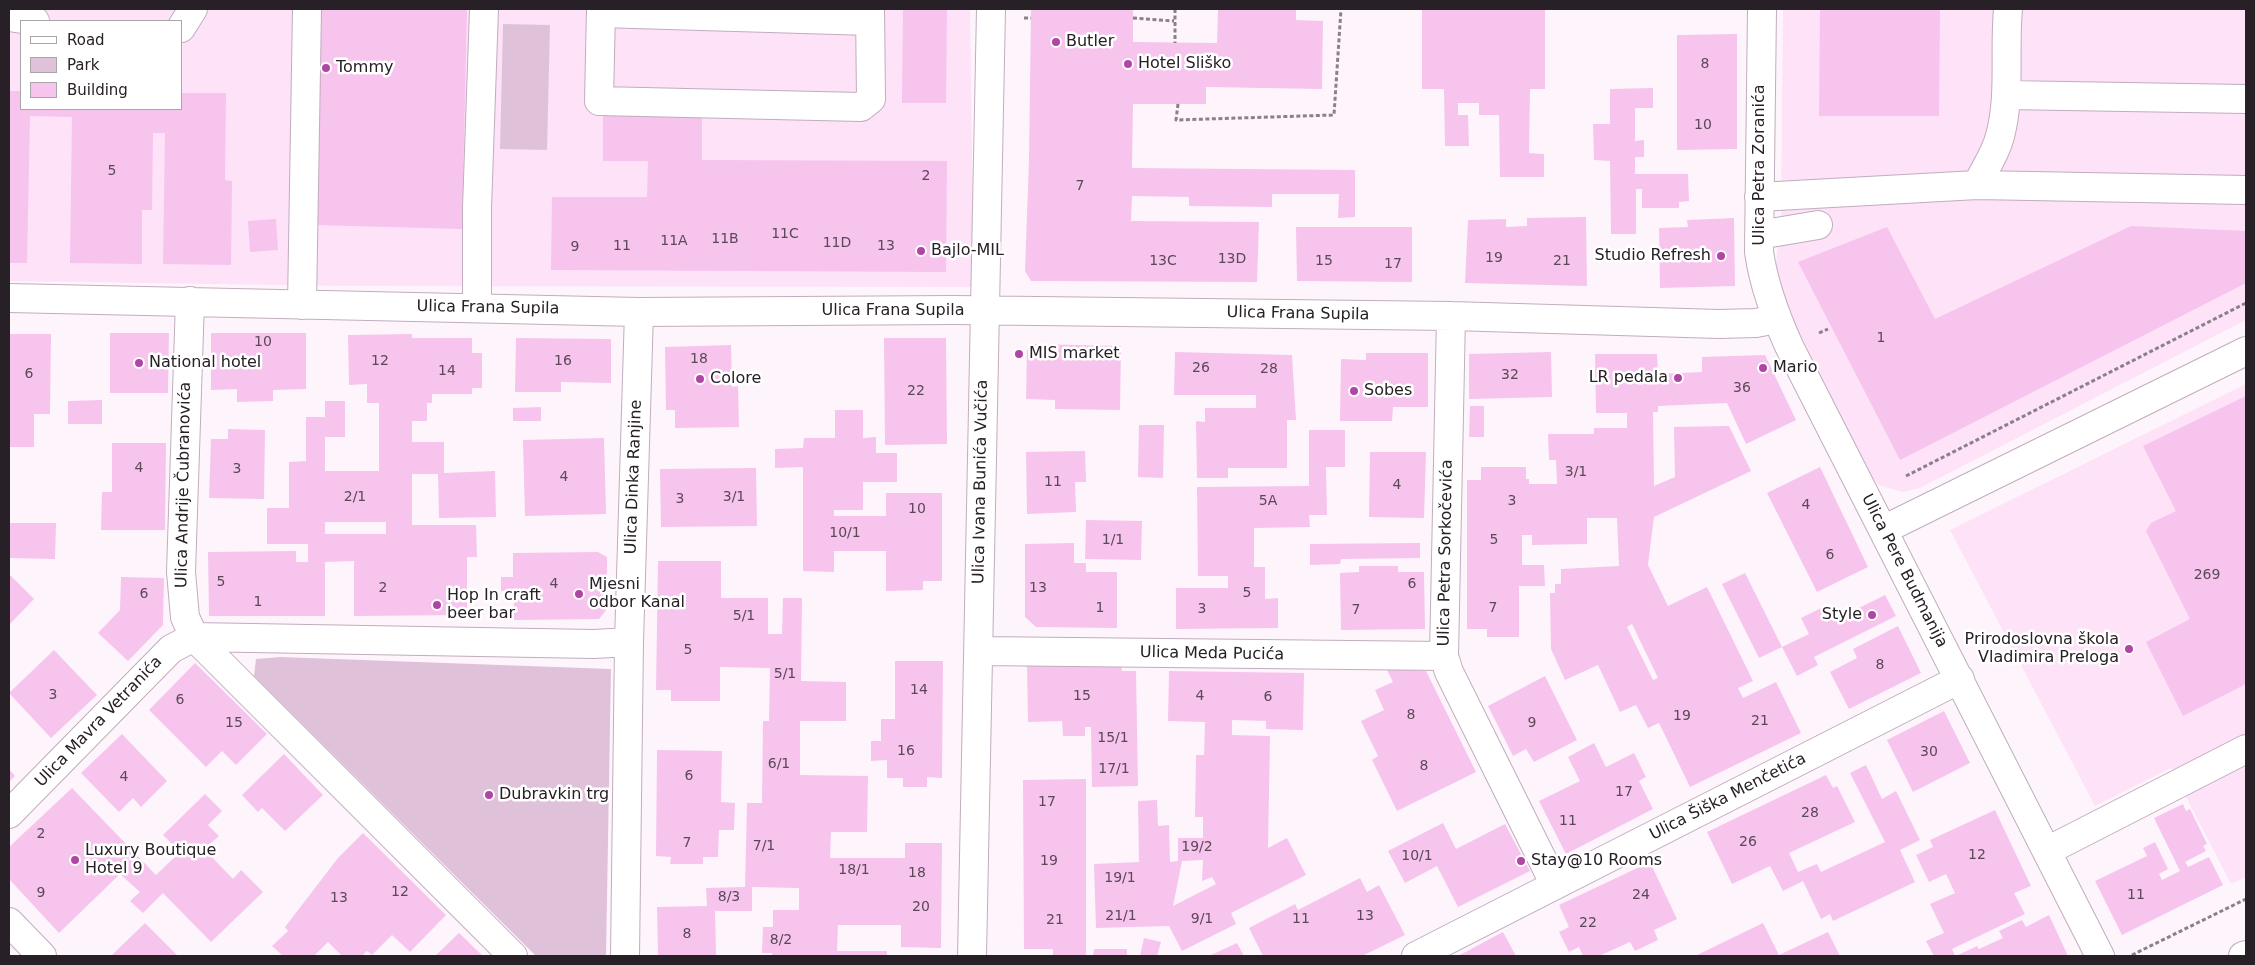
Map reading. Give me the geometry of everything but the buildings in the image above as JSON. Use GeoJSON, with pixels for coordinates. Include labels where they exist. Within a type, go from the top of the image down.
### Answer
{"type":"FeatureCollection","features":[{"type":"Feature","properties":{"kind":"street"},"geometry":{"type":"LineString","coordinates":[[182,26],[193,9]]}},
{"type":"Feature","properties":{"kind":"street"},"geometry":{"type":"LineString","coordinates":[[302,305],[307,9]]}},
{"type":"Feature","properties":{"kind":"street"},"geometry":{"type":"LineString","coordinates":[[477,307],[477,208],[484,9]]}},
{"type":"Feature","properties":{"kind":"street","name":"Ulica Ivana Bunića Vučića"},"geometry":{"type":"LineString","coordinates":[[972,956],[980,651],[984,311],[991,9]]}},
{"type":"Feature","properties":{"kind":"street","name":"Ulica Petra Zoranića"},"geometry":{"type":"LineString","coordinates":[[1762,9],[1759,235],[1763,279],[1776,318]]}},
{"type":"Feature","properties":{"kind":"street"},"geometry":{"type":"LineString","coordinates":[[1977,185],[2000,138],[2006,95],[2008,9]]}},
{"type":"Feature","properties":{"kind":"street"},"geometry":{"type":"LineString","coordinates":[[601,11],[870,15],[871,99],[862,107],[599,101],[601,11]]}},
{"type":"Feature","properties":{"kind":"street"},"geometry":{"type":"LineString","coordinates":[[9,17],[28,20]]}},
{"type":"Feature","properties":{"kind":"street"},"geometry":{"type":"LineString","coordinates":[[2006,95],[2246,99]]}},
{"type":"Feature","properties":{"kind":"street"},"geometry":{"type":"LineString","coordinates":[[1759,197],[1977,185],[2246,190]]}},
{"type":"Feature","properties":{"kind":"street"},"geometry":{"type":"LineString","coordinates":[[1759,235],[1818,225]]}},
{"type":"Feature","properties":{"kind":"street","name":"Ulica Frana Supila"},"geometry":{"type":"LineString","coordinates":[[9,298],[639,312],[984,311],[1452,316],[1720,324],[1756,322],[1776,318]]}},
{"type":"Feature","properties":{"kind":"street","name":"Ulica Andrije Čubranovića"},"geometry":{"type":"LineString","coordinates":[[190,301],[181,572],[185,617],[194,637]]}},
{"type":"Feature","properties":{"kind":"street","name":"Ulica Dinka Ranjine"},"geometry":{"type":"LineString","coordinates":[[629,642],[639,312]]}},
{"type":"Feature","properties":{"kind":"street","name":"Ulica Petra Sorkočevića"},"geometry":{"type":"LineString","coordinates":[[1452,316],[1444,656],[1449,672],[1555,885]]}},
{"type":"Feature","properties":{"kind":"street","name":"Ulica Pere Budmanija"},"geometry":{"type":"LineString","coordinates":[[1776,318],[2100,956]]}},
{"type":"Feature","properties":{"kind":"street"},"geometry":{"type":"LineString","coordinates":[[1883,530],[2246,351]]}},
{"type":"Feature","properties":{"kind":"street"},"geometry":{"type":"LineString","coordinates":[[194,637],[594,644],[629,642],[625,956]]}},
{"type":"Feature","properties":{"kind":"street"},"geometry":{"type":"LineString","coordinates":[[194,637],[513,956]]}},
{"type":"Feature","properties":{"kind":"street","name":"Ulica Mavra Vetranića"},"geometry":{"type":"LineString","coordinates":[[9,814],[171,649],[194,637]]}},
{"type":"Feature","properties":{"kind":"street","name":"Ulica Meda Pucića"},"geometry":{"type":"LineString","coordinates":[[980,651],[1444,656]]}},
{"type":"Feature","properties":{"kind":"street","name":"Ulica Šiška Menčetića"},"geometry":{"type":"LineString","coordinates":[[1416,956],[1960,679]]}},
{"type":"Feature","properties":{"kind":"street"},"geometry":{"type":"LineString","coordinates":[[2047,851],[2246,749]]}},
{"type":"Feature","properties":{"kind":"street"},"geometry":{"type":"LineString","coordinates":[[9,922],[42,956]]}},
{"type":"Feature","properties":{"kind":"path"},"geometry":{"type":"LineString","coordinates":[[1175,9],[1175,43]]}},
{"type":"Feature","properties":{"kind":"path"},"geometry":{"type":"LineString","coordinates":[[1178,104],[1176,120],[1334,115],[1341,9]]}},
{"type":"Feature","properties":{"kind":"path"},"geometry":{"type":"LineString","coordinates":[[1133,18],[1174,21]]}},
{"type":"Feature","properties":{"kind":"path"},"geometry":{"type":"LineString","coordinates":[[1906,476],[2246,303]]}},
{"type":"Feature","properties":{"kind":"path"},"geometry":{"type":"LineString","coordinates":[[1819,333],[1828,329]]}},
{"type":"Feature","properties":{"kind":"path"},"geometry":{"type":"LineString","coordinates":[[2132,955],[2246,899]]}},
{"type":"Feature","properties":{"kind":"shaded area"},"geometry":{"type":"Polygon","coordinates":[[[9,9],[970,9],[974,287],[353,286],[9,281],[9,9]]]}},
{"type":"Feature","properties":{"kind":"shaded area"},"geometry":{"type":"Polygon","coordinates":[[[1783,9],[2246,9],[2246,320],[1920,488],[1902,492],[1879,485],[1871,476],[1798,330],[1775,272],[1781,217],[1783,9]]]}},
{"type":"Feature","properties":{"kind":"shaded area","name":"Prirodoslovna škola Vladimira Preloga"},"geometry":{"type":"Polygon","coordinates":[[[2246,384],[2246,877],[2231,884],[2171,768],[2095,806],[1950,530],[2246,384]]]}},
{"type":"Feature","properties":{"kind":"green space"},"geometry":{"type":"Polygon","coordinates":[[[503,24],[550,25],[547,150],[500,149],[503,24]]]}},
{"type":"Feature","properties":{"kind":"green space","name":"Dubravkin trg"},"geometry":{"type":"Polygon","coordinates":[[[280,657],[611,669],[606,956],[536,956],[254,676],[256,659],[280,657]]]}},
{"type":"Feature","properties":{"kind":"place","name":"Butler"},"geometry":{"type":"Point","coordinates":[1056,42]}},
{"type":"Feature","properties":{"kind":"place","name":"Hotel Sliško"},"geometry":{"type":"Point","coordinates":[1128,64]}},
{"type":"Feature","properties":{"kind":"place","name":"Tommy"},"geometry":{"type":"Point","coordinates":[326,68]}},
{"type":"Feature","properties":{"kind":"place","name":"Bajlo-MIL"},"geometry":{"type":"Point","coordinates":[921,251]}},
{"type":"Feature","properties":{"kind":"place","name":"Studio Refresh"},"geometry":{"type":"Point","coordinates":[1721,256]}},
{"type":"Feature","properties":{"kind":"place","name":"MIS market"},"geometry":{"type":"Point","coordinates":[1019,354]}},
{"type":"Feature","properties":{"kind":"place","name":"National hotel"},"geometry":{"type":"Point","coordinates":[139,363]}},
{"type":"Feature","properties":{"kind":"place","name":"Mario"},"geometry":{"type":"Point","coordinates":[1763,368]}},
{"type":"Feature","properties":{"kind":"place","name":"LR pedala"},"geometry":{"type":"Point","coordinates":[1678,378]}},
{"type":"Feature","properties":{"kind":"place","name":"Colore"},"geometry":{"type":"Point","coordinates":[700,379]}},
{"type":"Feature","properties":{"kind":"place","name":"Sobes"},"geometry":{"type":"Point","coordinates":[1354,391]}},
{"type":"Feature","properties":{"kind":"place","name":"Mjesni odbor Kanal"},"geometry":{"type":"Point","coordinates":[579,594]}},
{"type":"Feature","properties":{"kind":"place","name":"Hop In craft beer bar"},"geometry":{"type":"Point","coordinates":[437,605]}},
{"type":"Feature","properties":{"kind":"place","name":"Style"},"geometry":{"type":"Point","coordinates":[1872,615]}},
{"type":"Feature","properties":{"kind":"place","name":"Prirodoslovna škola Vladimira Preloga"},"geometry":{"type":"Point","coordinates":[2129,649]}},
{"type":"Feature","properties":{"kind":"place","name":"Dubravkin trg"},"geometry":{"type":"Point","coordinates":[489,795]}},
{"type":"Feature","properties":{"kind":"place","name":"Luxury Boutique Hotel 9"},"geometry":{"type":"Point","coordinates":[75,860]}},
{"type":"Feature","properties":{"kind":"place","name":"Stay@10 Rooms"},"geometry":{"type":"Point","coordinates":[1521,861]}}]}
